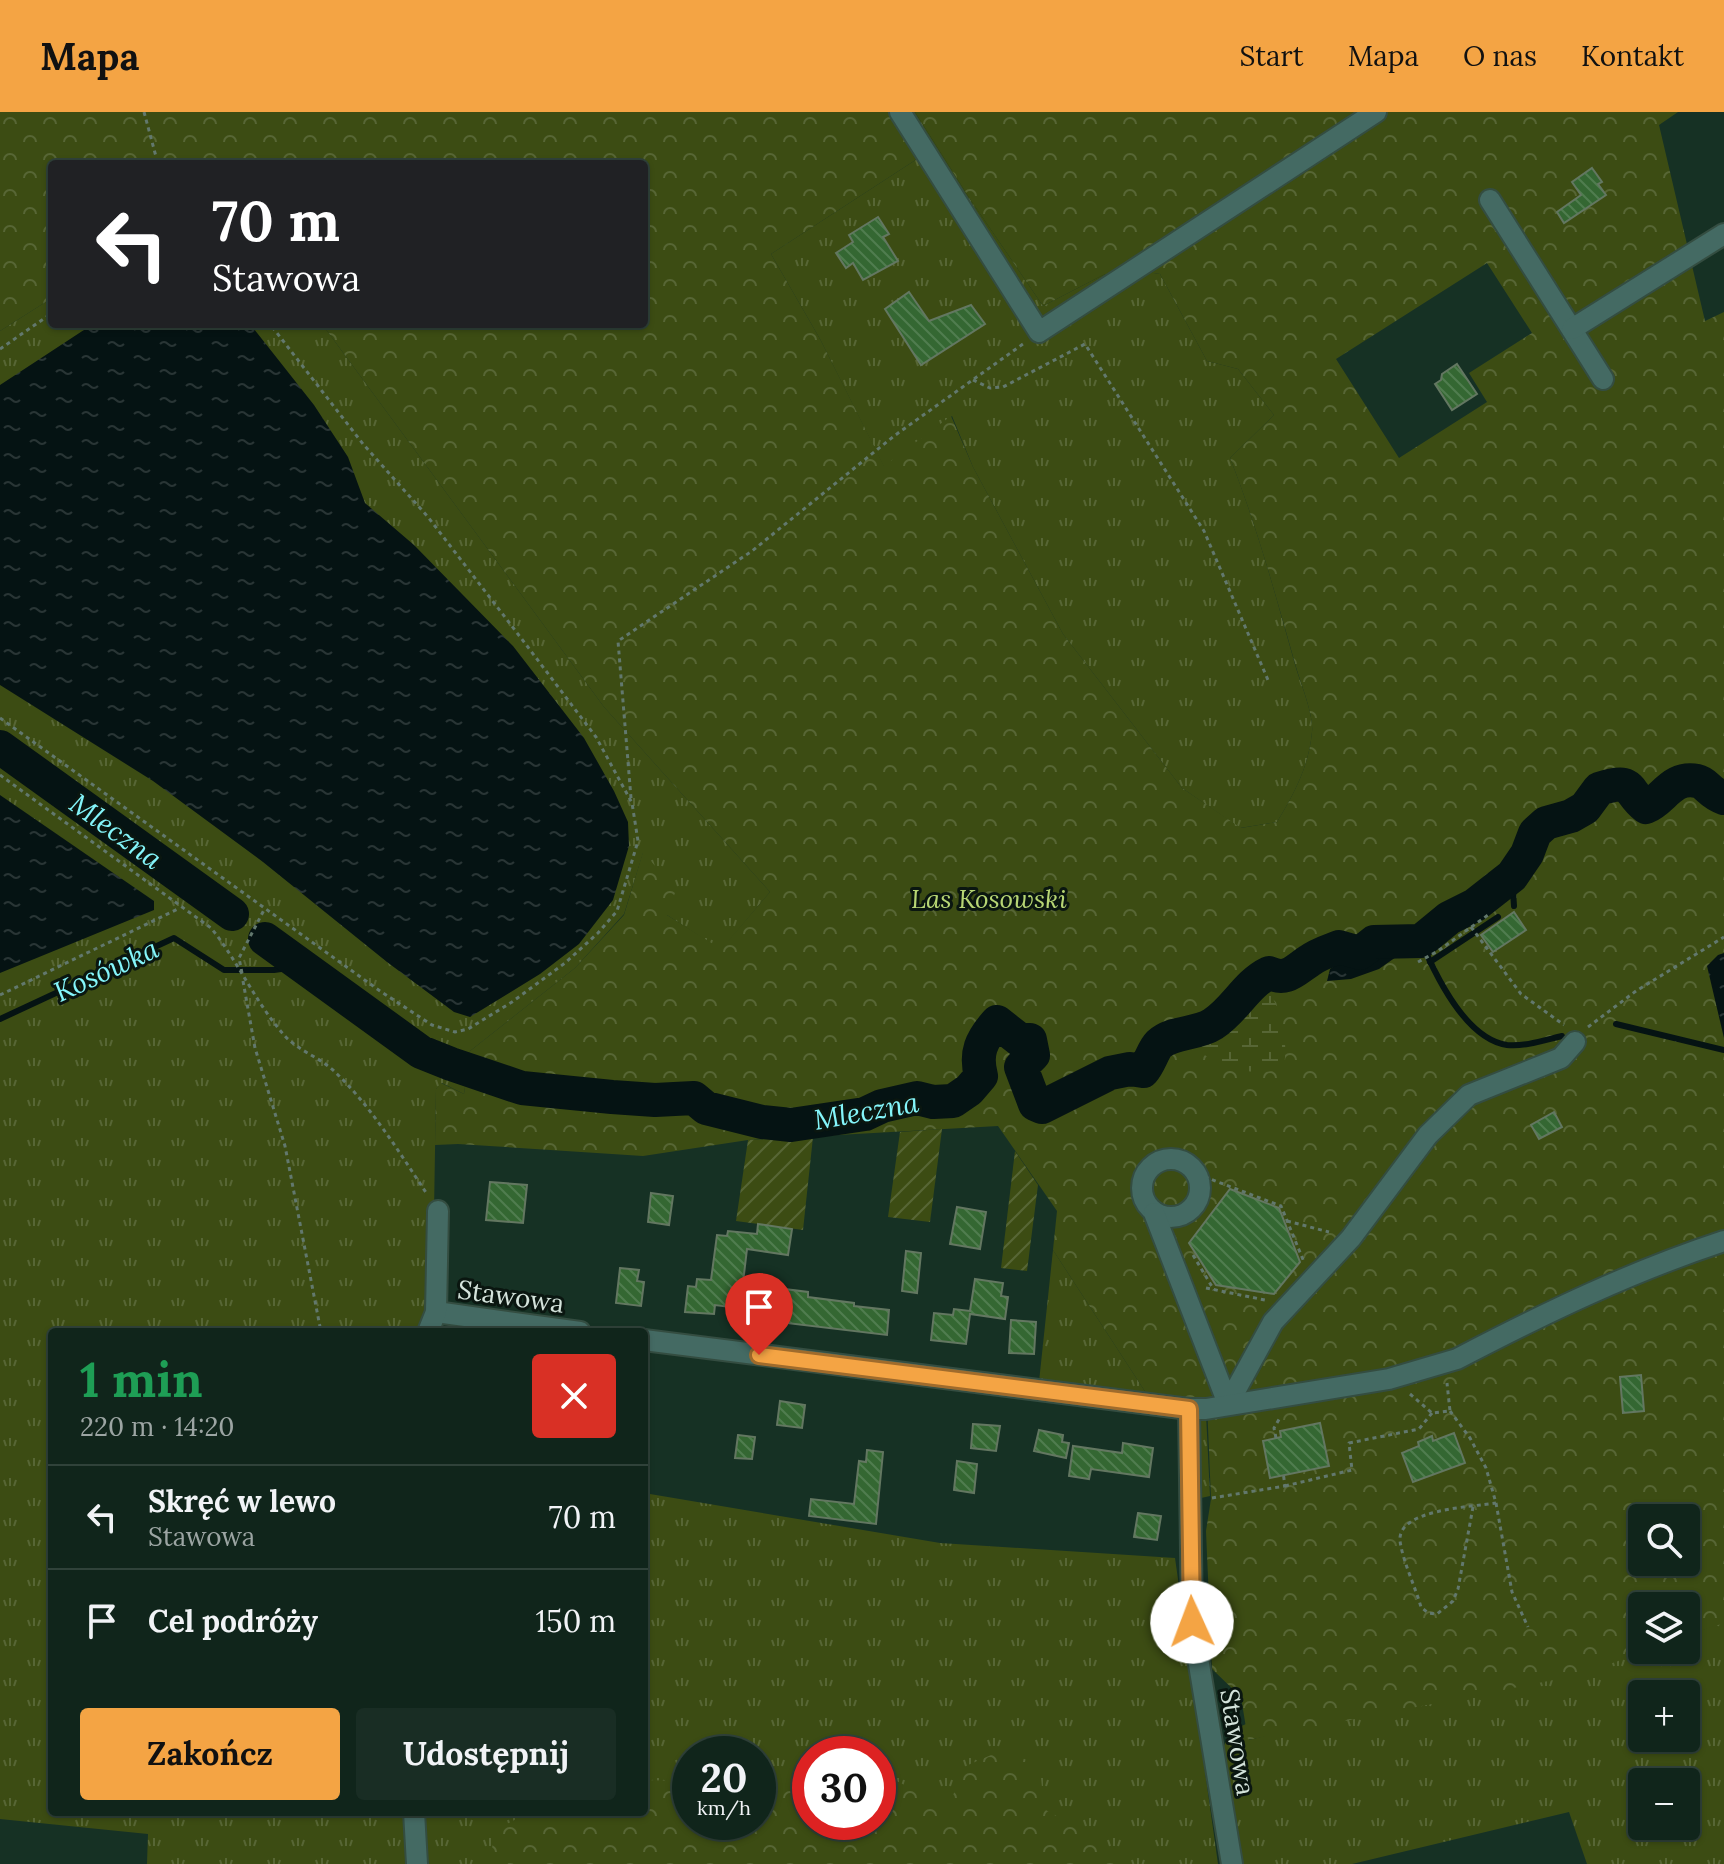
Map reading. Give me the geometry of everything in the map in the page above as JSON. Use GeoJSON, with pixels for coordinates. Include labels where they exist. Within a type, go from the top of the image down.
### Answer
{"type":"FeatureCollection","features":[{"type":"Feature","properties":{"kind":"street"},"geometry":{"type":"LineString","coordinates":[[900,112],[1039,332],[1376,112]]}},
{"type":"Feature","properties":{"kind":"street"},"geometry":{"type":"LineString","coordinates":[[1490,200],[1603,379]]}},
{"type":"Feature","properties":{"kind":"street"},"geometry":{"type":"LineString","coordinates":[[1572,329],[1724,234]]}},
{"type":"Feature","properties":{"kind":"street"},"geometry":{"type":"LineString","coordinates":[[1228,1404],[1273,1322],[1351,1238],[1428,1135],[1469,1095],[1561,1058],[1574,1043]]}},
{"type":"Feature","properties":{"kind":"street"},"geometry":{"type":"LineString","coordinates":[[1154,1213],[1171,1218],[1188,1212],[1199,1197],[1197,1174],[1188,1164],[1169,1158],[1152,1165],[1142,1182],[1141,1191],[1143,1200],[1154,1213],[1228,1404]]}},
{"type":"Feature","properties":{"kind":"street"},"geometry":{"type":"LineString","coordinates":[[430,1328],[436,1312],[438,1211]]}},
{"type":"Feature","properties":{"kind":"street"},"geometry":{"type":"LineString","coordinates":[[648,1341],[1206,1409],[1389,1379],[1444,1363],[1640,1270],[1724,1241]]}},
{"type":"Feature","properties":{"kind":"street","name":"Stawowa"},"geometry":{"type":"LineString","coordinates":[[436,1312],[551,1328]]}},
{"type":"Feature","properties":{"kind":"street","name":"Stawowa"},"geometry":{"type":"LineString","coordinates":[[1189,1409],[1192,1622],[1232,1864]]}},
{"type":"Feature","properties":{"kind":"street"},"geometry":{"type":"LineString","coordinates":[[414,1816],[417,1864]]}},
{"type":"Feature","properties":{"kind":"path"},"geometry":{"type":"LineString","coordinates":[[144,112],[157,160]]}},
{"type":"Feature","properties":{"kind":"path"},"geometry":{"type":"LineString","coordinates":[[0,349],[48,316]]}},
{"type":"Feature","properties":{"kind":"path"},"geometry":{"type":"LineString","coordinates":[[273,328],[363,444],[428,517],[531,650],[596,737],[632,803]]}},
{"type":"Feature","properties":{"kind":"path"},"geometry":{"type":"LineString","coordinates":[[0,718],[380,991],[432,1025],[455,1032],[468,1029],[512,1002],[565,963],[617,911],[638,841],[618,641],[752,551],[894,436],[1039,332]]}},
{"type":"Feature","properties":{"kind":"path"},"geometry":{"type":"LineString","coordinates":[[973,380],[990,388],[1003,387],[1085,344],[1204,531],[1268,680]]}},
{"type":"Feature","properties":{"kind":"path"},"geometry":{"type":"LineString","coordinates":[[0,775],[211,928],[285,1037],[333,1070],[366,1109],[438,1211]]}},
{"type":"Feature","properties":{"kind":"path"},"geometry":{"type":"LineString","coordinates":[[266,907],[239,958],[255,1048],[285,1146],[320,1328]]}},
{"type":"Feature","properties":{"kind":"path"},"geometry":{"type":"LineString","coordinates":[[0,995],[181,908]]}},
{"type":"Feature","properties":{"kind":"path"},"geometry":{"type":"LineString","coordinates":[[1418,962],[1488,915]]}},
{"type":"Feature","properties":{"kind":"path"},"geometry":{"type":"LineString","coordinates":[[1471,927],[1521,994],[1574,1043],[1592,1023],[1636,991],[1724,937]]}},
{"type":"Feature","properties":{"kind":"path"},"geometry":{"type":"LineString","coordinates":[[1197,1174],[1281,1206],[1311,1280]]}},
{"type":"Feature","properties":{"kind":"path"},"geometry":{"type":"LineString","coordinates":[[1287,1221],[1351,1238]]}},
{"type":"Feature","properties":{"kind":"path"},"geometry":{"type":"LineString","coordinates":[[1181,1283],[1288,1306]]}},
{"type":"Feature","properties":{"kind":"path"},"geometry":{"type":"LineString","coordinates":[[1444,1363],[1450,1411],[1470,1438],[1486,1468],[1496,1503],[1512,1592],[1528,1627]]}},
{"type":"Feature","properties":{"kind":"path"},"geometry":{"type":"LineString","coordinates":[[1389,1379],[1432,1413]]}},
{"type":"Feature","properties":{"kind":"path"},"geometry":{"type":"LineString","coordinates":[[1205,1498],[1285,1486],[1352,1470],[1349,1443],[1419,1429],[1432,1413],[1450,1411]]}},
{"type":"Feature","properties":{"kind":"path"},"geometry":{"type":"LineString","coordinates":[[1283,1472],[1285,1486]]}},
{"type":"Feature","properties":{"kind":"path"},"geometry":{"type":"LineString","coordinates":[[1473,1507],[1453,1601],[1437,1614],[1428,1613],[1421,1607],[1400,1542],[1401,1530],[1417,1516],[1496,1503]]}},
{"type":"Feature","properties":{"kind":"green space","name":"Las Kosowski"},"geometry":{"type":"Polygon","coordinates":[[[0,112],[892,112],[917,159],[771,254],[820,339],[884,466],[951,416],[973,467],[1063,634],[1182,788],[1241,828],[1277,822],[1300,779],[1312,732],[1309,709],[1266,562],[1230,458],[1274,415],[1238,369],[1207,361],[1160,274],[1127,269],[1103,275],[1043,306],[915,112],[1678,112],[1659,125],[1705,321],[1724,312],[1724,1623],[1700,1631],[1700,1592],[1628,1592],[1628,1658],[1579,1675],[1248,1740],[1241,1697],[1212,1669],[1206,1531],[1211,1499],[1207,1403],[1148,1396],[1053,1250],[1057,1211],[998,1126],[748,1140],[643,1156],[435,1145],[436,1089],[441,1083],[464,1094],[470,1051],[575,968],[624,915],[643,852],[676,890],[667,915],[721,949],[770,892],[604,707],[325,328],[648,328],[648,160],[48,160],[48,301],[0,331],[0,112]],[[1487,263],[1336,359],[1399,458],[1487,402],[1469,373],[1532,333],[1487,263]]]}},
{"type":"Feature","properties":{"kind":"green space"},"geometry":{"type":"Polygon","coordinates":[[[892,112],[915,112],[1043,306],[1103,275],[1127,269],[1160,274],[1207,361],[1238,369],[1274,415],[1230,458],[1266,562],[1312,725],[1304,768],[1277,822],[1240,828],[1182,788],[1063,634],[973,467],[952,416],[884,467],[820,339],[771,254],[917,159],[892,112]]]}},
{"type":"Feature","properties":{"kind":"green space"},"geometry":{"type":"Polygon","coordinates":[[[48,301],[48,328],[325,328],[604,707],[770,892],[721,950],[667,915],[643,853],[624,914],[575,968],[470,1051],[464,1094],[442,1083],[436,1089],[432,1328],[48,1328],[48,1816],[415,1816],[413,1864],[147,1864],[148,1834],[0,1819],[0,331],[48,301]]]}},
{"type":"Feature","properties":{"kind":"green space"},"geometry":{"type":"Polygon","coordinates":[[[1260,983],[1279,1011],[1285,1045],[1284,1067],[1272,1071],[1246,1071],[1220,1062],[1185,1043],[1184,1028],[1198,1026],[1208,1014],[1224,1007],[1244,986],[1260,983]]]}},
{"type":"Feature","properties":{"kind":"green space"},"geometry":{"type":"Polygon","coordinates":[[[942,1129],[930,1222],[888,1217],[900,1132],[942,1129]]]}},
{"type":"Feature","properties":{"kind":"green space"},"geometry":{"type":"Polygon","coordinates":[[[813,1137],[803,1230],[736,1221],[748,1140],[813,1137]]]}},
{"type":"Feature","properties":{"kind":"green space"},"geometry":{"type":"Polygon","coordinates":[[[1015,1151],[1038,1185],[1027,1271],[1001,1268],[1015,1151]]]}},
{"type":"Feature","properties":{"kind":"green space"},"geometry":{"type":"Polygon","coordinates":[[[1053,1250],[1148,1396],[1039,1382],[1053,1250]]]}},
{"type":"Feature","properties":{"kind":"green space"},"geometry":{"type":"Polygon","coordinates":[[[1206,1414],[1210,1496],[1201,1498],[1194,1419],[1206,1414]]]}},
{"type":"Feature","properties":{"kind":"green space"},"geometry":{"type":"Polygon","coordinates":[[[648,1494],[940,1543],[1175,1558],[1218,1864],[426,1864],[426,1816],[648,1816],[648,1494]]]}},
{"type":"Feature","properties":{"kind":"green space"},"geometry":{"type":"Polygon","coordinates":[[[1724,1622],[1724,1864],[1587,1864],[1569,1812],[1352,1864],[1243,1864],[1222,1751],[1231,1734],[1246,1724],[1249,1740],[1388,1706],[1628,1654],[1628,1664],[1700,1664],[1700,1631],[1724,1622]]]}},
{"type":"Feature","properties":{"kind":"green space"},"geometry":{"type":"Polygon","coordinates":[[[1005,1749],[1040,1767],[1044,1809],[1097,1839],[1119,1864],[510,1864],[491,1858],[494,1831],[522,1816],[576,1816],[580,1819],[583,1816],[648,1816],[648,1780],[672,1781],[672,1840],[776,1840],[777,1784],[792,1791],[792,1840],[896,1840],[896,1781],[947,1807],[968,1765],[1005,1749]]]}},
{"type":"Feature","properties":{"kind":"water"},"geometry":{"type":"Polygon","coordinates":[[[87,328],[253,328],[314,405],[348,457],[365,503],[414,545],[513,646],[584,738],[614,791],[628,822],[629,846],[613,900],[579,944],[540,974],[470,1017],[454,1012],[263,862],[153,781],[0,685],[0,385],[87,328]]]}},
{"type":"Feature","properties":{"kind":"water"},"geometry":{"type":"Polygon","coordinates":[[[0,795],[154,901],[154,910],[0,973],[0,795]]]}},
{"type":"Feature","properties":{"kind":"water"},"geometry":{"type":"Polygon","coordinates":[[[1441,917],[1448,926],[1434,938],[1433,948],[1418,957],[1406,950],[1379,969],[1351,979],[1327,981],[1330,969],[1368,943],[1395,934],[1412,934],[1441,917]]]}},
{"type":"Feature","properties":{"kind":"water"},"geometry":{"type":"Polygon","coordinates":[[[1724,953],[1724,1038],[1707,966],[1724,953]]]}},
{"type":"Feature","properties":{"kind":"building"},"geometry":{"type":"Polygon","coordinates":[[[1592,168],[1602,182],[1598,184],[1606,195],[1564,223],[1557,212],[1581,195],[1572,182],[1592,168]]]}},
{"type":"Feature","properties":{"kind":"building"},"geometry":{"type":"Polygon","coordinates":[[[878,217],[889,234],[883,237],[898,261],[863,280],[853,263],[846,268],[836,253],[853,242],[849,235],[878,217]]]}},
{"type":"Feature","properties":{"kind":"building"},"geometry":{"type":"Polygon","coordinates":[[[909,292],[929,321],[971,305],[985,324],[921,365],[885,309],[909,292]]]}},
{"type":"Feature","properties":{"kind":"building"},"geometry":{"type":"Polygon","coordinates":[[[1457,364],[1477,394],[1452,410],[1435,384],[1441,380],[1442,374],[1457,364]]]}},
{"type":"Feature","properties":{"kind":"building"},"geometry":{"type":"Polygon","coordinates":[[[1514,912],[1526,930],[1493,952],[1481,935],[1514,912]]]}},
{"type":"Feature","properties":{"kind":"building"},"geometry":{"type":"Polygon","coordinates":[[[1554,1112],[1562,1127],[1539,1139],[1531,1125],[1554,1112]]]}},
{"type":"Feature","properties":{"kind":"building"},"geometry":{"type":"Polygon","coordinates":[[[490,1182],[527,1185],[523,1223],[486,1220],[490,1182]]]}},
{"type":"Feature","properties":{"kind":"building"},"geometry":{"type":"Polygon","coordinates":[[[1230,1189],[1279,1208],[1300,1262],[1274,1294],[1216,1285],[1189,1243],[1230,1189]]]}},
{"type":"Feature","properties":{"kind":"building"},"geometry":{"type":"Polygon","coordinates":[[[651,1193],[673,1196],[669,1225],[648,1222],[651,1193]]]}},
{"type":"Feature","properties":{"kind":"building"},"geometry":{"type":"Polygon","coordinates":[[[957,1207],[986,1212],[980,1249],[950,1244],[957,1207]]]}},
{"type":"Feature","properties":{"kind":"building"},"geometry":{"type":"Polygon","coordinates":[[[758,1224],[792,1229],[788,1255],[747,1249],[742,1291],[776,1295],[776,1288],[808,1292],[808,1297],[889,1310],[887,1335],[753,1319],[754,1310],[715,1305],[714,1314],[685,1312],[688,1286],[696,1287],[697,1279],[711,1280],[717,1235],[727,1236],[728,1231],[757,1234],[758,1224]]]}},
{"type":"Feature","properties":{"kind":"building"},"geometry":{"type":"Polygon","coordinates":[[[906,1251],[921,1253],[917,1293],[902,1291],[906,1251]]]}},
{"type":"Feature","properties":{"kind":"building"},"geometry":{"type":"Polygon","coordinates":[[[620,1268],[639,1270],[637,1281],[644,1282],[641,1306],[616,1303],[620,1268]]]}},
{"type":"Feature","properties":{"kind":"building"},"geometry":{"type":"Polygon","coordinates":[[[975,1279],[1003,1283],[1001,1296],[1008,1297],[1005,1319],[970,1314],[966,1344],[931,1340],[934,1313],[953,1315],[954,1309],[970,1311],[975,1279]]]}},
{"type":"Feature","properties":{"kind":"building"},"geometry":{"type":"Polygon","coordinates":[[[1011,1320],[1036,1322],[1034,1354],[1009,1353],[1011,1320]]]}},
{"type":"Feature","properties":{"kind":"building"},"geometry":{"type":"Polygon","coordinates":[[[1641,1375],[1644,1411],[1623,1413],[1620,1377],[1641,1375]]]}},
{"type":"Feature","properties":{"kind":"building"},"geometry":{"type":"Polygon","coordinates":[[[780,1401],[805,1405],[802,1428],[777,1425],[780,1401]]]}},
{"type":"Feature","properties":{"kind":"building"},"geometry":{"type":"Polygon","coordinates":[[[1320,1423],[1329,1466],[1270,1478],[1263,1441],[1281,1437],[1280,1431],[1320,1423]]]}},
{"type":"Feature","properties":{"kind":"building"},"geometry":{"type":"Polygon","coordinates":[[[973,1424],[1000,1426],[996,1451],[971,1448],[973,1424]]]}},
{"type":"Feature","properties":{"kind":"building"},"geometry":{"type":"Polygon","coordinates":[[[1039,1430],[1063,1435],[1062,1442],[1069,1443],[1066,1458],[1034,1451],[1039,1430]]]}},
{"type":"Feature","properties":{"kind":"building"},"geometry":{"type":"Polygon","coordinates":[[[1454,1433],[1465,1463],[1413,1482],[1402,1453],[1432,1436],[1433,1441],[1454,1433]]]}},
{"type":"Feature","properties":{"kind":"building"},"geometry":{"type":"Polygon","coordinates":[[[738,1435],[755,1437],[752,1459],[735,1458],[738,1435]]]}},
{"type":"Feature","properties":{"kind":"building"},"geometry":{"type":"Polygon","coordinates":[[[1123,1443],[1153,1448],[1149,1477],[1091,1469],[1089,1479],[1069,1476],[1073,1446],[1122,1453],[1123,1443]]]}},
{"type":"Feature","properties":{"kind":"building"},"geometry":{"type":"Polygon","coordinates":[[[867,1450],[883,1452],[876,1524],[809,1516],[811,1499],[854,1504],[859,1461],[866,1462],[867,1450]]]}},
{"type":"Feature","properties":{"kind":"building"},"geometry":{"type":"Polygon","coordinates":[[[957,1461],[977,1464],[974,1493],[954,1490],[957,1461]]]}},
{"type":"Feature","properties":{"kind":"building"},"geometry":{"type":"Polygon","coordinates":[[[1138,1513],[1161,1516],[1157,1540],[1134,1537],[1138,1513]]]}},
{"type":"Feature","properties":{"kind":"waterway","name":"Mleczna"},"geometry":{"type":"LineString","coordinates":[[0,747],[232,914]]}},
{"type":"Feature","properties":{"kind":"waterway","name":"Mleczna"},"geometry":{"type":"LineString","coordinates":[[265,939],[421,1052],[522,1088],[655,1100],[694,1098],[706,1108],[762,1122],[791,1125],[865,1114],[882,1106],[917,1098],[933,1102],[953,1101],[969,1090],[981,1076],[981,1047],[997,1022],[1020,1040],[1030,1040],[1033,1055],[1021,1067],[1035,1104],[1042,1107],[1110,1073],[1130,1069],[1143,1071],[1159,1044],[1213,1024],[1269,973],[1281,976],[1290,974],[1316,956],[1339,947],[1360,953],[1374,942],[1421,941],[1449,918],[1475,905],[1512,876],[1527,854],[1535,833],[1546,823],[1571,816],[1585,808],[1599,789],[1625,785],[1646,807],[1674,785],[1688,780],[1697,781],[1724,798]]}},
{"type":"Feature","properties":{"kind":"waterway"},"geometry":{"type":"LineString","coordinates":[[1512,876],[1514,906]]}},
{"type":"Feature","properties":{"kind":"waterway"},"geometry":{"type":"LineString","coordinates":[[1430,962],[1498,917]]}},
{"type":"Feature","properties":{"kind":"waterway","name":"Kosówka"},"geometry":{"type":"LineString","coordinates":[[0,1019],[174,938],[224,970],[274,970],[302,966]]}},
{"type":"Feature","properties":{"kind":"waterway"},"geometry":{"type":"LineString","coordinates":[[1424,948],[1446,991],[1479,1032],[1507,1045],[1562,1036]]}},
{"type":"Feature","properties":{"kind":"waterway"},"geometry":{"type":"LineString","coordinates":[[1616,1024],[1724,1050]]}},
{"type":"Feature","properties":{"kind":"route"},"geometry":{"type":"LineString","coordinates":[[759,1355],[1189,1409],[1192,1622]]}}]}
